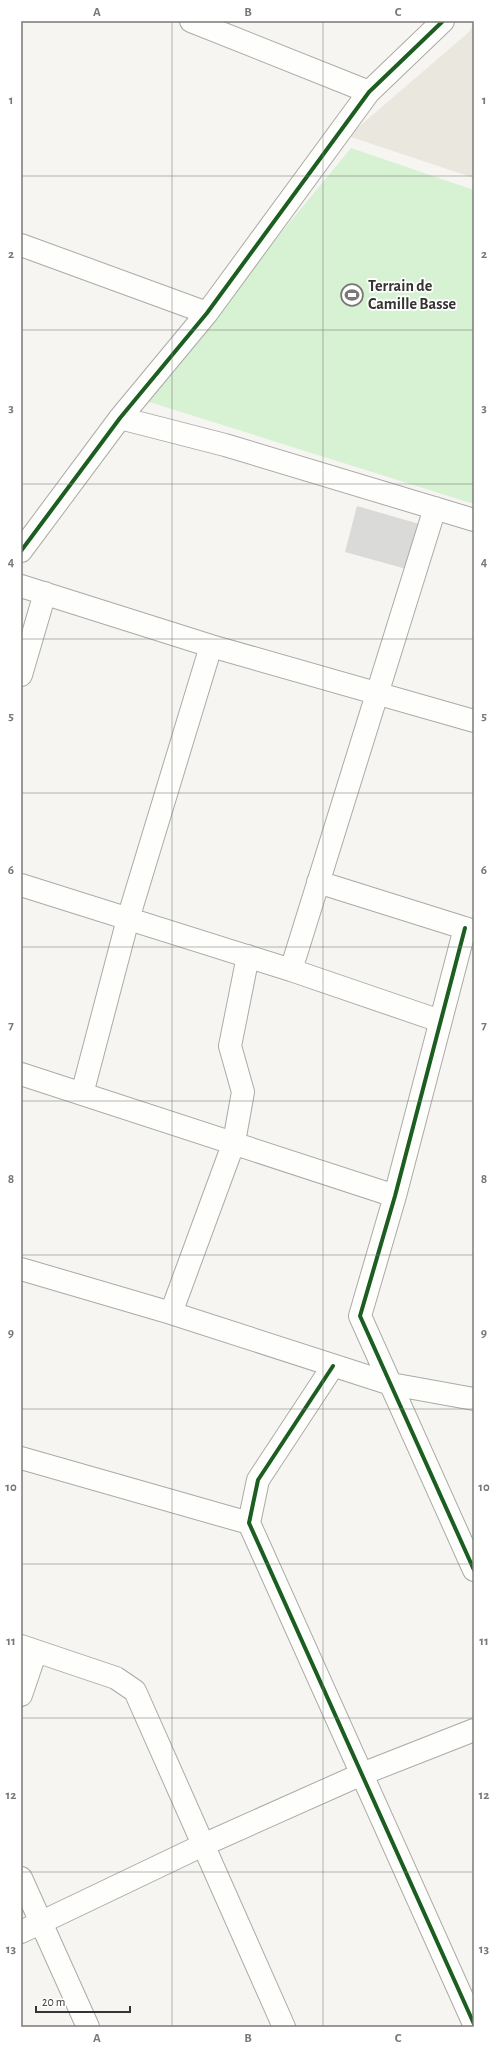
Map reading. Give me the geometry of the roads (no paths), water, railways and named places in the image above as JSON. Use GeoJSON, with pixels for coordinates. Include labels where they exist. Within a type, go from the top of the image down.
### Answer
{"type":"FeatureCollection","features":[{"type":"Feature","properties":{"kind":"street"},"geometry":{"type":"LineString","coordinates":[[191,21],[369,92]]}},
{"type":"Feature","properties":{"kind":"street"},"geometry":{"type":"LineString","coordinates":[[21,551],[120,418],[207,313],[369,92],[443,21]]}},
{"type":"Feature","properties":{"kind":"street"},"geometry":{"type":"LineString","coordinates":[[21,246],[207,313]]}},
{"type":"Feature","properties":{"kind":"street"},"geometry":{"type":"LineString","coordinates":[[120,418],[225,445],[474,520]]}},
{"type":"Feature","properties":{"kind":"street"},"geometry":{"type":"LineString","coordinates":[[291,970],[435,508]]}},
{"type":"Feature","properties":{"kind":"street"},"geometry":{"type":"LineString","coordinates":[[21,586],[211,646],[378,693],[474,722]]}},
{"type":"Feature","properties":{"kind":"street"},"geometry":{"type":"LineString","coordinates":[[21,675],[45,593]]}},
{"type":"Feature","properties":{"kind":"street"},"geometry":{"type":"LineString","coordinates":[[82,1094],[128,919],[211,646]]}},
{"type":"Feature","properties":{"kind":"street"},"geometry":{"type":"LineString","coordinates":[[318,882],[469,930],[440,1020],[395,1196],[360,1316],[474,1570]]}},
{"type":"Feature","properties":{"kind":"street"},"geometry":{"type":"LineString","coordinates":[[21,885],[248,956],[440,1020]]}},
{"type":"Feature","properties":{"kind":"street"},"geometry":{"type":"LineString","coordinates":[[171,1313],[234,1142],[243,1092],[230,1046],[248,956]]}},
{"type":"Feature","properties":{"kind":"street"},"geometry":{"type":"LineString","coordinates":[[21,1074],[234,1142],[395,1196]]}},
{"type":"Feature","properties":{"kind":"street"},"geometry":{"type":"LineString","coordinates":[[21,1270],[171,1313],[391,1384],[474,1399]]}},
{"type":"Feature","properties":{"kind":"street"},"geometry":{"type":"LineString","coordinates":[[333,1366],[258,1480],[249,1522],[474,2024]]}},
{"type":"Feature","properties":{"kind":"street"},"geometry":{"type":"LineString","coordinates":[[21,1458],[249,1522]]}},
{"type":"Feature","properties":{"kind":"street"},"geometry":{"type":"LineString","coordinates":[[21,1695],[28,1649],[116,1678],[134,1691],[284,2027]]}},
{"type":"Feature","properties":{"kind":"street"},"geometry":{"type":"LineString","coordinates":[[21,1932],[203,1845],[362,1774],[474,1730]]}},
{"type":"Feature","properties":{"kind":"street"},"geometry":{"type":"LineString","coordinates":[[21,1878],[88,2027]]}},
{"type":"Feature","properties":{"kind":"place","name":"Terrain de Camille Basse"},"geometry":{"type":"Point","coordinates":[352,295]}}]}
